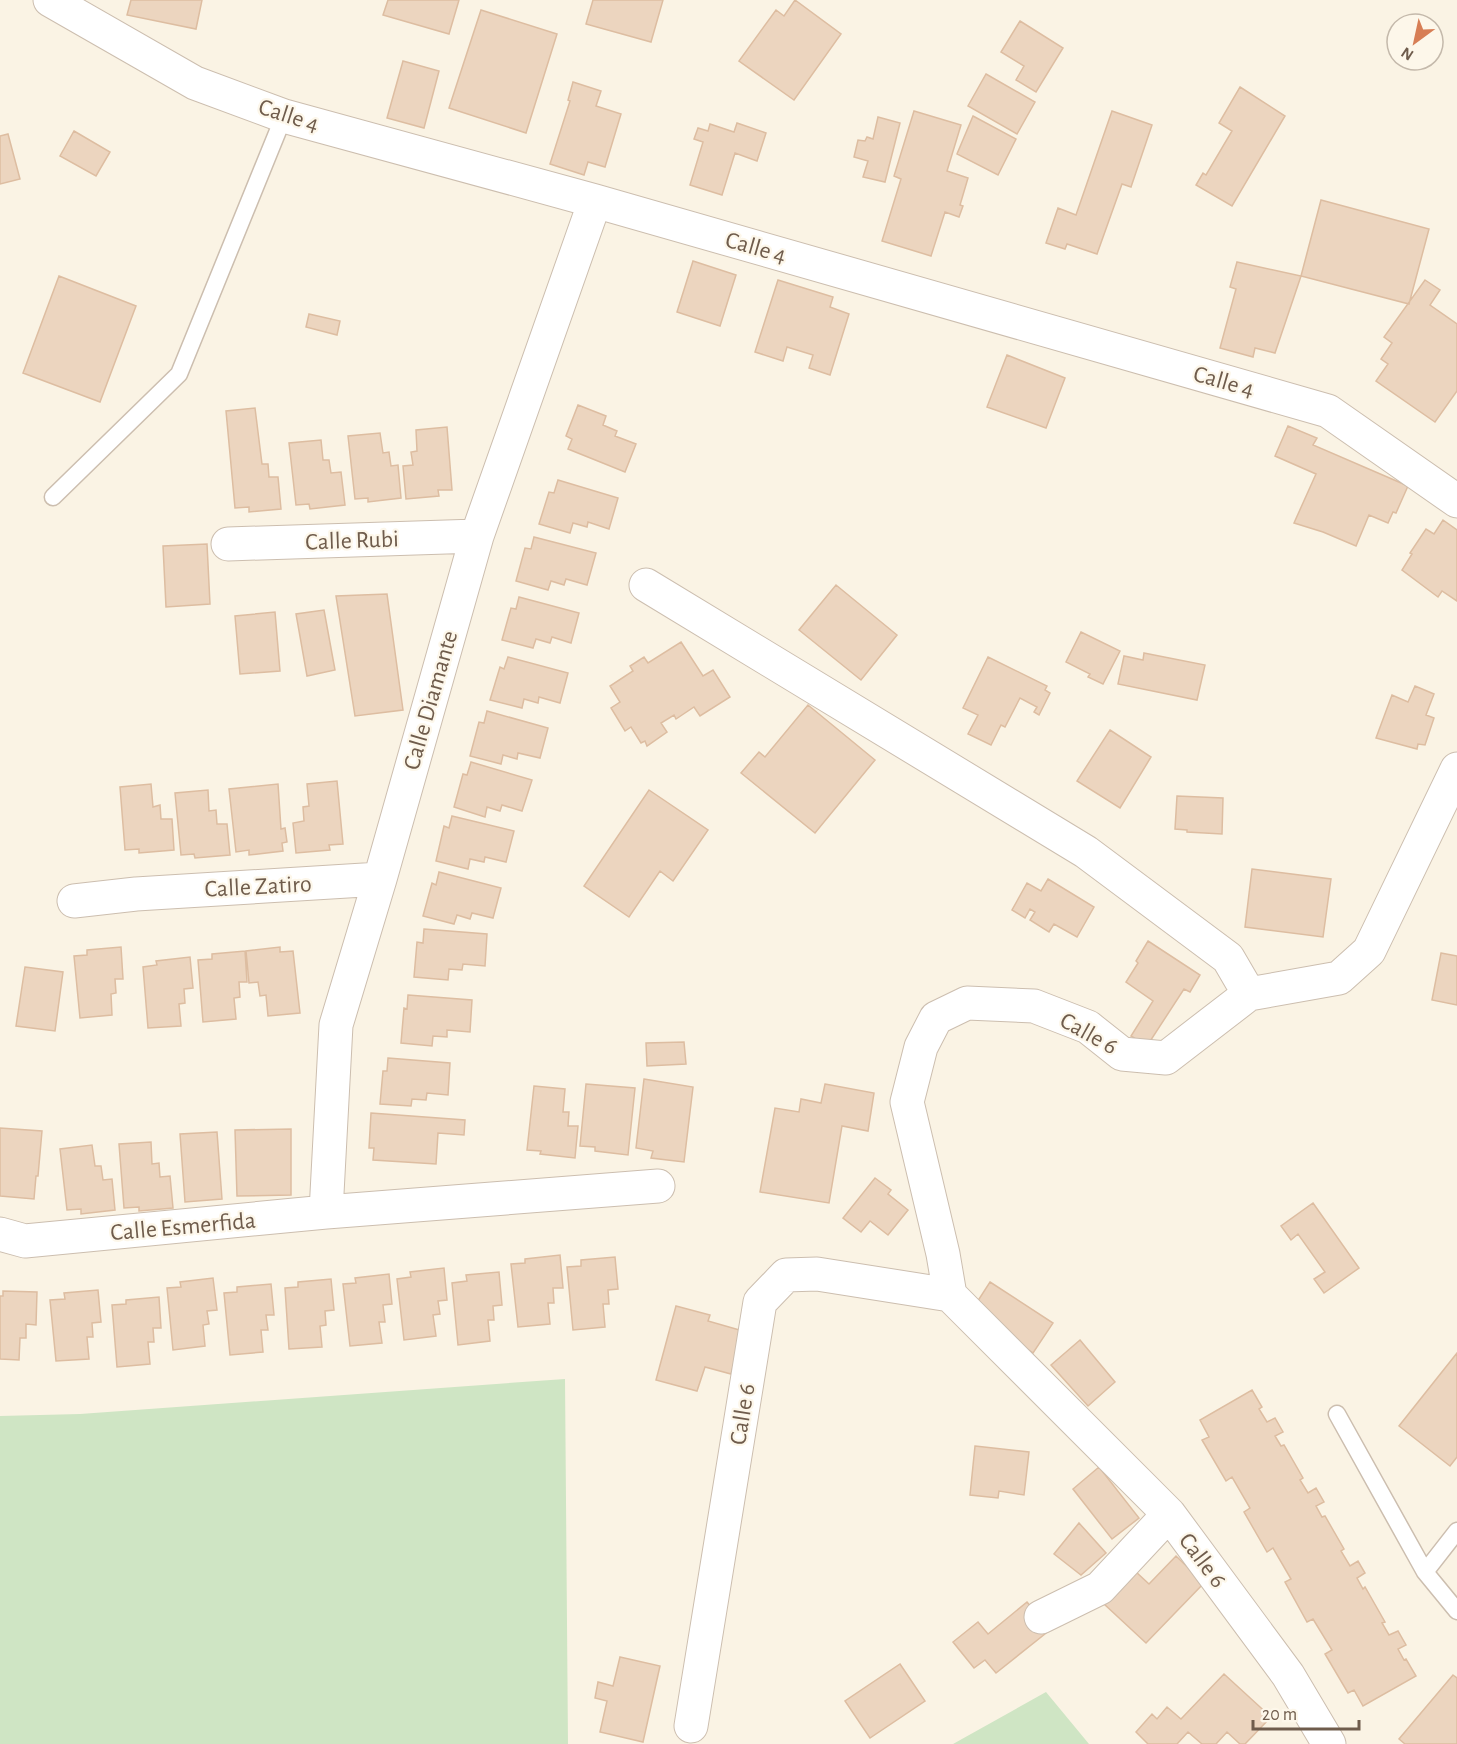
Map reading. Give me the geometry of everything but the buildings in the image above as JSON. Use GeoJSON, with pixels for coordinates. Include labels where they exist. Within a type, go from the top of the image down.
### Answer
{"type":"FeatureCollection","features":[{"type":"Feature","properties":{"kind":"street","name":"Calle 4"},"geometry":{"type":"LineString","coordinates":[[50,0],[195,83],[284,116],[596,201],[1328,411],[1457,501]]}},
{"type":"Feature","properties":{"kind":"street","name":"Calle Diamante"},"geometry":{"type":"LineString","coordinates":[[326,1212],[336,1025],[380,879],[477,536],[596,201]]}},
{"type":"Feature","properties":{"kind":"street","name":"Calle Rubi"},"geometry":{"type":"LineString","coordinates":[[228,544],[477,536]]}},
{"type":"Feature","properties":{"kind":"street"},"geometry":{"type":"LineString","coordinates":[[646,585],[1086,852],[1227,957],[1249,994]]}},
{"type":"Feature","properties":{"kind":"street","name":"Calle 6"},"geometry":{"type":"LineString","coordinates":[[1329,1744],[1288,1675],[1169,1514],[950,1294],[943,1254],[907,1102],[921,1047],[936,1017],[967,1004],[1034,1006],[1088,1027],[1122,1054],[1166,1058],[1249,994],[1339,978],[1369,951],[1457,769]]}},
{"type":"Feature","properties":{"kind":"street","name":"Calle Zatiro"},"geometry":{"type":"LineString","coordinates":[[74,901],[136,894],[380,879]]}},
{"type":"Feature","properties":{"kind":"street","name":"Calle Esmerfida"},"geometry":{"type":"LineString","coordinates":[[0,1234],[25,1241],[326,1212],[658,1186]]}},
{"type":"Feature","properties":{"kind":"street","name":"Calle 6"},"geometry":{"type":"LineString","coordinates":[[691,1726],[760,1302],[786,1275],[817,1274],[950,1294]]}},
{"type":"Feature","properties":{"kind":"street"},"geometry":{"type":"LineString","coordinates":[[1041,1617],[1100,1588],[1169,1514]]}},
{"type":"Feature","properties":{"kind":"lane"},"geometry":{"type":"LineString","coordinates":[[53,497],[179,374],[284,116]]}},
{"type":"Feature","properties":{"kind":"lane"},"geometry":{"type":"LineString","coordinates":[[1338,1414],[1425,1572],[1457,1611]]}},
{"type":"Feature","properties":{"kind":"lane"},"geometry":{"type":"LineString","coordinates":[[1425,1572],[1457,1531]]}},
{"type":"Feature","properties":{"kind":"green space"},"geometry":{"type":"Polygon","coordinates":[[[565,1379],[568,1744],[0,1744],[0,1416],[80,1414],[565,1379]]]}},
{"type":"Feature","properties":{"kind":"green space"},"geometry":{"type":"Polygon","coordinates":[[[1046,1692],[1089,1744],[953,1744],[1046,1692]]]}}]}
